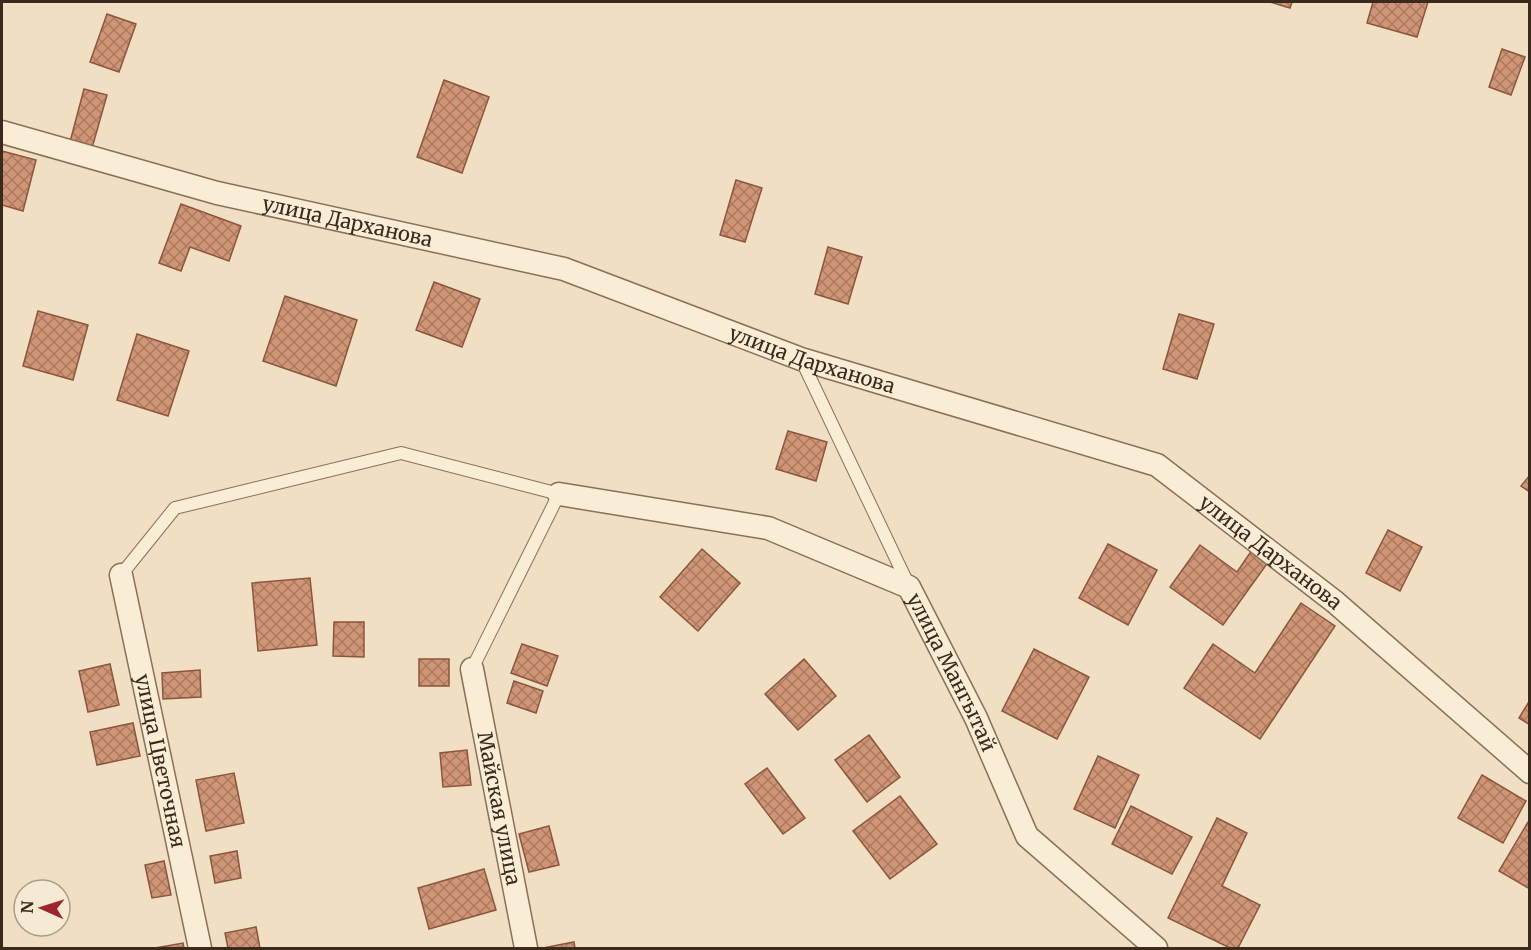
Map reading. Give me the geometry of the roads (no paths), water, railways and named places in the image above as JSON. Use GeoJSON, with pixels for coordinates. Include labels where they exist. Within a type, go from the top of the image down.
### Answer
{"type":"FeatureCollection","features":[{"type":"Feature","properties":{"kind":"street","name":"улица Дарханова"},"geometry":{"type":"LineString","coordinates":[[2,132],[217,193],[564,269],[801,359],[1158,465],[1335,602],[1530,772]]}},
{"type":"Feature","properties":{"kind":"street","name":"улица Мангытай"},"geometry":{"type":"LineString","coordinates":[[560,494],[768,528],[909,587],[976,718],[1027,836],[1156,948]]}},
{"type":"Feature","properties":{"kind":"street","name":"улица Цветочная"},"geometry":{"type":"LineString","coordinates":[[121,575],[200,948]]}},
{"type":"Feature","properties":{"kind":"street","name":"Майская улица"},"geometry":{"type":"LineString","coordinates":[[472,669],[526,948]]}},
{"type":"Feature","properties":{"kind":"lane"},"geometry":{"type":"LineString","coordinates":[[801,359],[909,587]]}},
{"type":"Feature","properties":{"kind":"lane"},"geometry":{"type":"LineString","coordinates":[[121,575],[174,508],[401,453],[560,494],[472,669]]}}]}
